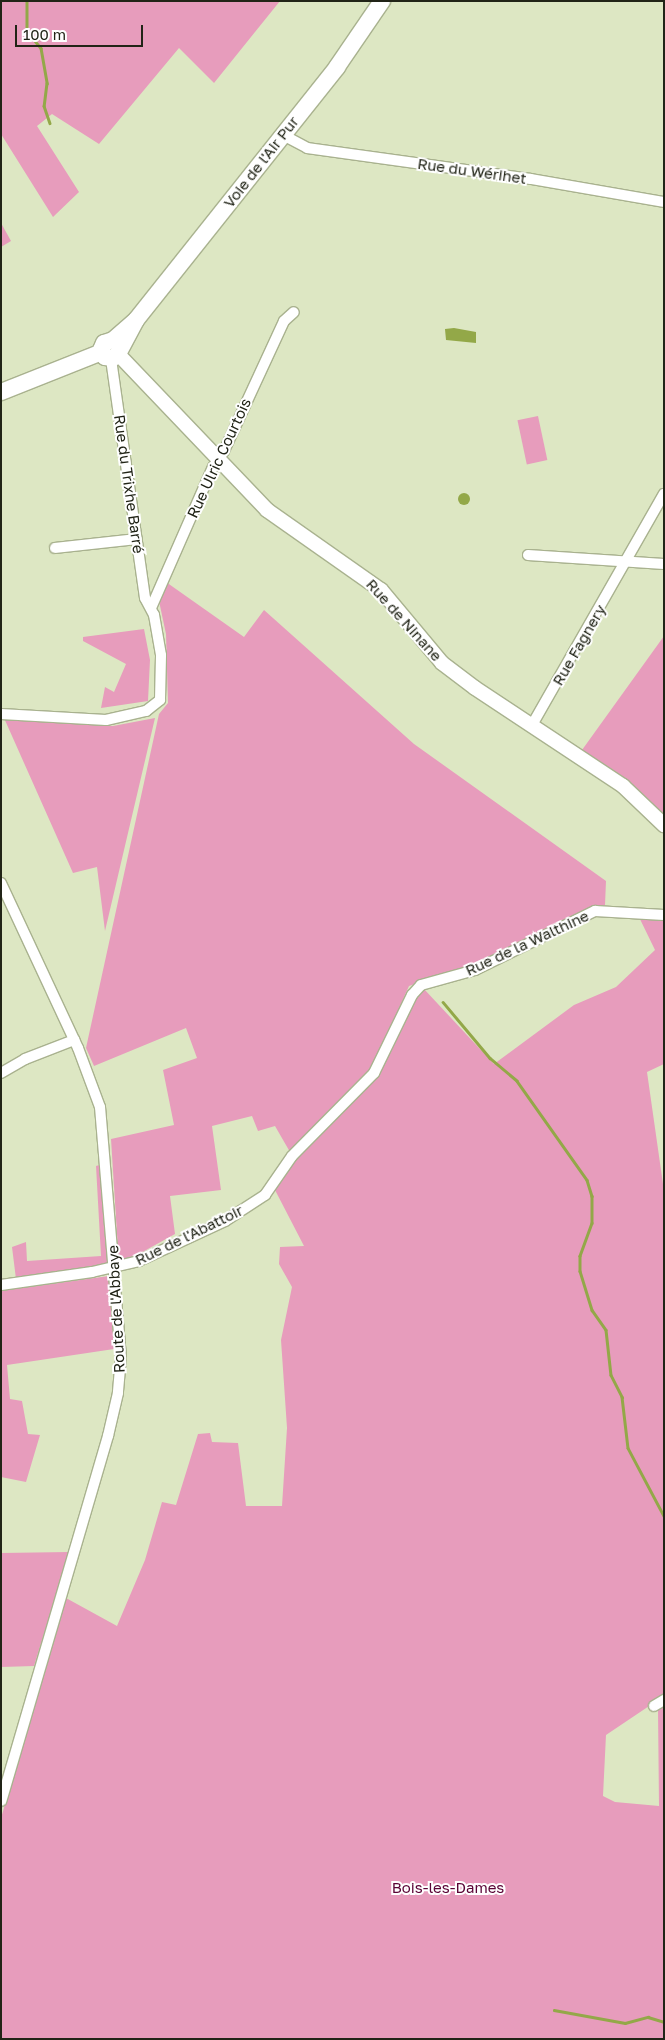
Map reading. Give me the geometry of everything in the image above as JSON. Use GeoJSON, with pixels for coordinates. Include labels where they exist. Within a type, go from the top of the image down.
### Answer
{"type":"FeatureCollection","features":[{"type":"Feature","properties":{"kind":"main road","name":"Voie de l'Air Pur"},"geometry":{"type":"LineString","coordinates":[[113,350],[337,67],[382,1]]}},
{"type":"Feature","properties":{"kind":"main road"},"geometry":{"type":"LineString","coordinates":[[1,392],[113,350]]}},
{"type":"Feature","properties":{"kind":"street","name":"Rue du Wérihet"},"geometry":{"type":"LineString","coordinates":[[283,134],[307,148],[532,179],[664,202]]}},
{"type":"Feature","properties":{"kind":"street","name":"Rue Ulric Courtois"},"geometry":{"type":"LineString","coordinates":[[151,608],[217,459],[224,451],[284,321],[294,312]]}},
{"type":"Feature","properties":{"kind":"street","name":"Rue de Ninane"},"geometry":{"type":"LineString","coordinates":[[113,350],[267,510],[381,590],[442,663],[623,786],[664,825]]}},
{"type":"Feature","properties":{"kind":"street","name":"Rue du Trixhe Barré"},"geometry":{"type":"LineString","coordinates":[[1,714],[106,720],[151,709],[160,700],[161,656],[151,608],[145,598],[113,350]]}},
{"type":"Feature","properties":{"kind":"street","name":"Rue Fagnery"},"geometry":{"type":"LineString","coordinates":[[532,725],[626,564],[664,494]]}},
{"type":"Feature","properties":{"kind":"street"},"geometry":{"type":"LineString","coordinates":[[55,548],[137,539]]}},
{"type":"Feature","properties":{"kind":"street"},"geometry":{"type":"LineString","coordinates":[[528,555],[626,564],[664,564]]}},
{"type":"Feature","properties":{"kind":"street","name":"Route de l'Abbaye"},"geometry":{"type":"LineString","coordinates":[[1,882],[74,1040],[100,1107],[121,1357],[118,1393],[1,1801]]}},
{"type":"Feature","properties":{"kind":"street","name":"Rue de la Walthine"},"geometry":{"type":"LineString","coordinates":[[421,985],[475,970],[595,912],[664,915]]}},
{"type":"Feature","properties":{"kind":"street","name":"Rue de l'Abattoir"},"geometry":{"type":"LineString","coordinates":[[1,1285],[115,1268],[139,1261],[225,1221],[265,1195],[300,1146],[374,1073],[412,996],[421,985]]}},
{"type":"Feature","properties":{"kind":"street"},"geometry":{"type":"LineString","coordinates":[[1,1073],[25,1059],[74,1040]]}},
{"type":"Feature","properties":{"kind":"street"},"geometry":{"type":"LineString","coordinates":[[654,1706],[664,1700]]}},
{"type":"Feature","properties":{"kind":"green space"},"geometry":{"type":"Polygon","coordinates":[[[1,1],[280,1],[214,83],[179,48],[99,144],[52,114],[37,126],[79,192],[53,217],[1,134],[1,1]]]}},
{"type":"Feature","properties":{"kind":"green space"},"geometry":{"type":"Polygon","coordinates":[[[1,223],[11,241],[1,247],[1,223]]]}},
{"type":"Feature","properties":{"kind":"green space"},"geometry":{"type":"Polygon","coordinates":[[[538,416],[547,460],[527,464],[517,420],[538,416]]]}},
{"type":"Feature","properties":{"kind":"green space"},"geometry":{"type":"Polygon","coordinates":[[[166,582],[244,637],[264,610],[414,744],[606,881],[605,905],[588,908],[486,960],[409,986],[369,1075],[334,1105],[290,1152],[275,1126],[258,1131],[252,1116],[212,1126],[221,1190],[170,1196],[175,1234],[119,1265],[111,1139],[174,1125],[163,1070],[197,1058],[186,1028],[94,1066],[86,1048],[159,714],[168,703],[166,634],[159,601],[166,582]]]}},
{"type":"Feature","properties":{"kind":"green space"},"geometry":{"type":"Polygon","coordinates":[[[144,629],[150,660],[148,701],[101,708],[105,687],[114,692],[126,664],[83,641],[83,637],[144,629]]]}},
{"type":"Feature","properties":{"kind":"green space"},"geometry":{"type":"Polygon","coordinates":[[[664,636],[664,816],[629,785],[582,750],[664,636]]]}},
{"type":"Feature","properties":{"kind":"green space"},"geometry":{"type":"Polygon","coordinates":[[[4,718],[113,726],[155,718],[105,931],[97,867],[73,873],[4,718]]]}},
{"type":"Feature","properties":{"kind":"green space","name":"Bois-les-Dames"},"geometry":{"type":"Polygon","coordinates":[[[638,915],[664,916],[664,1064],[647,1072],[664,1191],[664,1696],[606,1735],[603,1796],[615,1802],[659,1806],[658,1709],[664,1705],[664,2039],[1,2039],[1,1818],[66,1598],[117,1626],[145,1560],[162,1502],[176,1505],[198,1434],[210,1433],[212,1442],[238,1443],[246,1506],[282,1506],[287,1428],[281,1340],[292,1287],[279,1264],[280,1247],[304,1246],[275,1190],[301,1153],[370,1084],[392,1050],[415,996],[424,989],[494,1064],[574,1005],[616,987],[655,950],[638,915]]]}},
{"type":"Feature","properties":{"kind":"green space"},"geometry":{"type":"Polygon","coordinates":[[[103,1164],[110,1264],[16,1279],[12,1247],[26,1242],[27,1261],[101,1256],[96,1166],[103,1164]]]}},
{"type":"Feature","properties":{"kind":"green space"},"geometry":{"type":"Polygon","coordinates":[[[109,1276],[114,1349],[7,1365],[10,1399],[22,1401],[28,1434],[40,1435],[26,1482],[1,1477],[1,1291],[109,1276]]]}},
{"type":"Feature","properties":{"kind":"green space"},"geometry":{"type":"Polygon","coordinates":[[[69,1552],[34,1666],[1,1667],[1,1553],[69,1552]]]}},
{"type":"Feature","properties":{"kind":"shaded area"},"geometry":{"type":"Polygon","coordinates":[[[454,328],[476,332],[476,343],[446,340],[445,329],[454,328]]]}},
{"type":"Feature","properties":{"kind":"shaded area"},"geometry":{"type":"Polygon","coordinates":[[[462,493],[466,493],[470,499],[466,505],[462,505],[458,501],[458,497],[462,493]]]}},
{"type":"Feature","properties":{"kind":"waterway"},"geometry":{"type":"LineString","coordinates":[[27,1],[27,31],[41,48],[47,83],[44,106],[50,123]]}},
{"type":"Feature","properties":{"kind":"waterway"},"geometry":{"type":"LineString","coordinates":[[443,1002],[490,1058],[517,1081],[587,1180],[592,1196],[592,1223],[580,1256],[580,1271],[592,1310],[606,1330],[611,1375],[622,1397],[628,1448],[664,1516]]}},
{"type":"Feature","properties":{"kind":"waterway"},"geometry":{"type":"LineString","coordinates":[[554,2010],[625,2023],[648,2017],[664,2022]]}}]}
